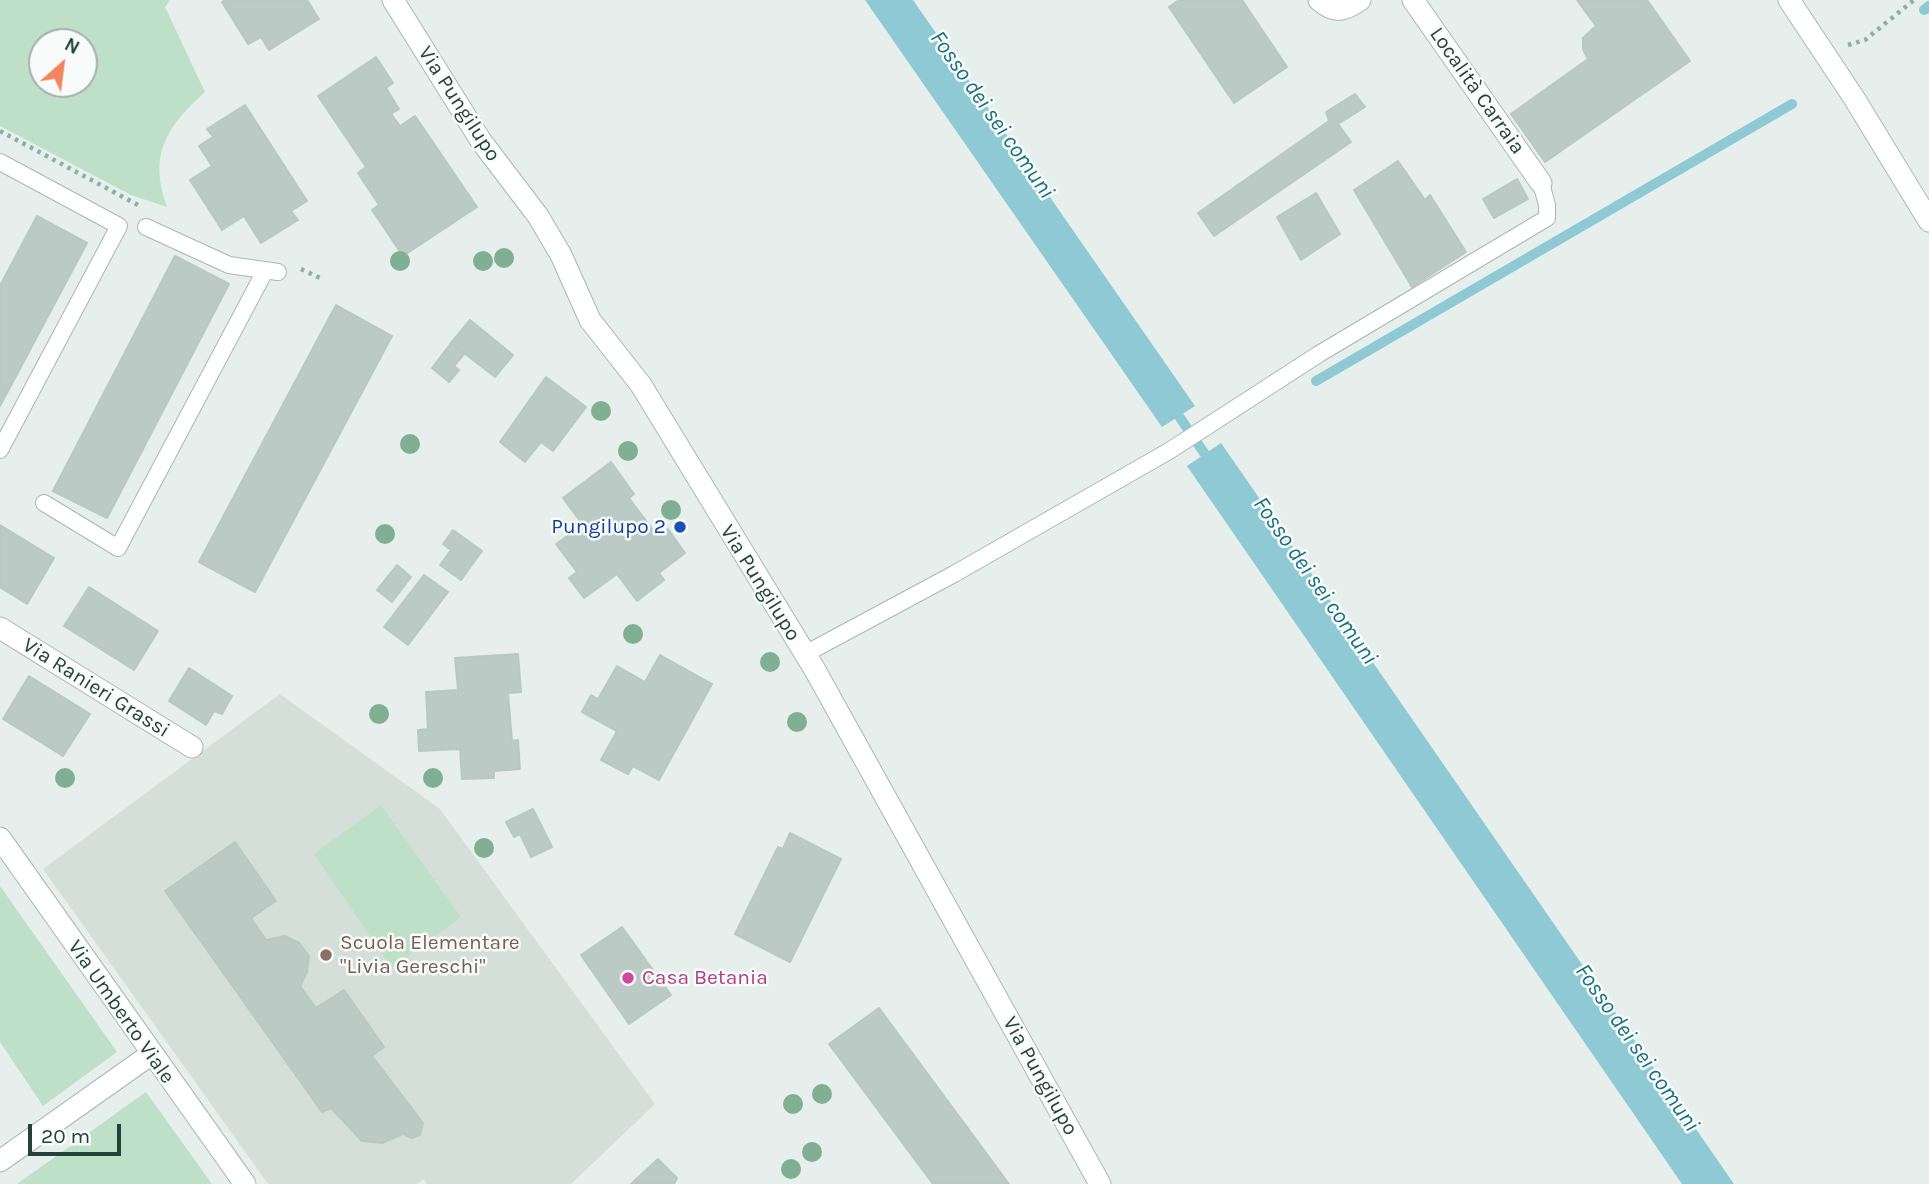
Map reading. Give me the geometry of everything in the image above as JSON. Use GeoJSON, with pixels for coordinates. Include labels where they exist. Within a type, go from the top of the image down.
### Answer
{"type":"FeatureCollection","features":[{"type":"Feature","properties":{"kind":"street","name":"Via Pungilupo"},"geometry":{"type":"LineString","coordinates":[[393,0],[481,141],[538,216],[561,256],[590,320],[641,385],[804,654],[1100,1184]]}},
{"type":"Feature","properties":{"kind":"street"},"geometry":{"type":"LineString","coordinates":[[1319,0],[1335,11],[1343,10],[1360,0]]}},
{"type":"Feature","properties":{"kind":"street","name":"Località Carraia"},"geometry":{"type":"LineString","coordinates":[[1413,0],[1541,183]]}},
{"type":"Feature","properties":{"kind":"street"},"geometry":{"type":"LineString","coordinates":[[1789,0],[1929,221]]}},
{"type":"Feature","properties":{"kind":"street","name":"Via Ranieri Grassi"},"geometry":{"type":"LineString","coordinates":[[0,628],[192,747]]}},
{"type":"Feature","properties":{"kind":"street","name":"Via Umberto Viale"},"geometry":{"type":"LineString","coordinates":[[0,838],[150,1055],[245,1184]]}},
{"type":"Feature","properties":{"kind":"street"},"geometry":{"type":"LineString","coordinates":[[0,1161],[150,1055]]}},
{"type":"Feature","properties":{"kind":"lane"},"geometry":{"type":"LineString","coordinates":[[0,162],[119,226],[0,450]]}},
{"type":"Feature","properties":{"kind":"lane"},"geometry":{"type":"LineString","coordinates":[[804,654],[954,574],[1169,450],[1341,340],[1547,218],[1547,205],[1541,183]]}},
{"type":"Feature","properties":{"kind":"lane"},"geometry":{"type":"LineString","coordinates":[[44,503],[118,548],[272,272],[229,265],[146,227]]}},
{"type":"Feature","properties":{"kind":"path"},"geometry":{"type":"LineString","coordinates":[[1824,52],[1865,40],[1914,0]]}},
{"type":"Feature","properties":{"kind":"shaded area","name":"Scuola Elementare \"Livia Gereschi\""},"geometry":{"type":"Polygon","coordinates":[[[280,694],[440,809],[655,1104],[571,1184],[427,1184],[424,1179],[417,1184],[268,1184],[43,869],[280,694]]]}},
{"type":"Feature","properties":{"kind":"green space"},"geometry":{"type":"Polygon","coordinates":[[[0,0],[170,0],[165,7],[205,92],[180,117],[164,143],[159,172],[167,207],[131,195],[0,126],[0,0]]]}},
{"type":"Feature","properties":{"kind":"green space"},"geometry":{"type":"Polygon","coordinates":[[[381,805],[461,917],[392,968],[314,854],[381,805]]]}},
{"type":"Feature","properties":{"kind":"green space"},"geometry":{"type":"Polygon","coordinates":[[[0,886],[117,1052],[43,1106],[0,1042],[0,886]]]}},
{"type":"Feature","properties":{"kind":"green space"},"geometry":{"type":"Polygon","coordinates":[[[146,1092],[212,1184],[17,1184],[146,1092]]]}},
{"type":"Feature","properties":{"kind":"water"},"geometry":{"type":"Polygon","coordinates":[[[865,0],[913,0],[1195,406],[1162,427],[865,0]]]}},
{"type":"Feature","properties":{"kind":"water"},"geometry":{"type":"Polygon","coordinates":[[[1221,443],[1734,1184],[1682,1184],[1187,466],[1221,443]]]}},
{"type":"Feature","properties":{"kind":"building"},"geometry":{"type":"Polygon","coordinates":[[[307,0],[319,19],[269,50],[261,37],[248,44],[222,2],[307,0]]]}},
{"type":"Feature","properties":{"kind":"building"},"geometry":{"type":"Polygon","coordinates":[[[1179,0],[1242,0],[1287,67],[1234,103],[1169,7],[1179,0]]]}},
{"type":"Feature","properties":{"kind":"building"},"geometry":{"type":"Polygon","coordinates":[[[1577,0],[1647,0],[1690,61],[1545,162],[1511,114],[1588,59],[1583,49],[1583,38],[1596,26],[1577,0]]]}},
{"type":"Feature","properties":{"kind":"building"},"geometry":{"type":"Polygon","coordinates":[[[376,57],[393,83],[386,88],[399,109],[391,114],[400,126],[415,116],[477,207],[403,256],[372,210],[379,205],[358,173],[366,167],[318,96],[376,57]]]}},
{"type":"Feature","properties":{"kind":"building"},"geometry":{"type":"Polygon","coordinates":[[[1355,94],[1365,107],[1338,124],[1351,142],[1214,236],[1198,213],[1329,121],[1326,112],[1355,94]]]}},
{"type":"Feature","properties":{"kind":"building"},"geometry":{"type":"Polygon","coordinates":[[[245,105],[307,201],[291,211],[298,220],[261,243],[244,216],[222,230],[190,180],[212,166],[199,146],[213,137],[207,129],[245,105]]]}},
{"type":"Feature","properties":{"kind":"building"},"geometry":{"type":"Polygon","coordinates":[[[1398,161],[1425,200],[1430,195],[1466,252],[1412,287],[1354,190],[1398,161]]]}},
{"type":"Feature","properties":{"kind":"building"},"geometry":{"type":"Polygon","coordinates":[[[1517,179],[1528,199],[1494,218],[1483,199],[1517,179]]]}},
{"type":"Feature","properties":{"kind":"building"},"geometry":{"type":"Polygon","coordinates":[[[1316,193],[1340,234],[1301,260],[1277,217],[1316,193]]]}},
{"type":"Feature","properties":{"kind":"building"},"geometry":{"type":"Polygon","coordinates":[[[37,216],[87,243],[0,406],[0,286],[37,216]]]}},
{"type":"Feature","properties":{"kind":"building"},"geometry":{"type":"Polygon","coordinates":[[[175,256],[229,284],[107,518],[53,491],[175,256]]]}},
{"type":"Feature","properties":{"kind":"building"},"geometry":{"type":"Polygon","coordinates":[[[336,305],[392,336],[255,592],[199,562],[336,305]]]}},
{"type":"Feature","properties":{"kind":"building"},"geometry":{"type":"Polygon","coordinates":[[[470,320],[513,355],[495,377],[451,343],[470,320]]]}},
{"type":"Feature","properties":{"kind":"building"},"geometry":{"type":"Polygon","coordinates":[[[451,343],[464,354],[454,366],[459,370],[449,382],[432,368],[451,343]]]}},
{"type":"Feature","properties":{"kind":"building"},"geometry":{"type":"Polygon","coordinates":[[[546,377],[586,407],[553,451],[541,442],[525,462],[500,442],[546,377]]]}},
{"type":"Feature","properties":{"kind":"building"},"geometry":{"type":"Polygon","coordinates":[[[611,462],[634,494],[629,498],[658,537],[668,529],[685,553],[659,573],[664,580],[637,601],[617,574],[584,598],[569,578],[577,572],[556,544],[583,525],[563,498],[611,462]]]}},
{"type":"Feature","properties":{"kind":"building"},"geometry":{"type":"Polygon","coordinates":[[[0,525],[54,558],[27,604],[0,587],[0,525]]]}},
{"type":"Feature","properties":{"kind":"building"},"geometry":{"type":"Polygon","coordinates":[[[453,530],[482,551],[461,580],[440,565],[451,550],[443,544],[453,530]]]}},
{"type":"Feature","properties":{"kind":"building"},"geometry":{"type":"Polygon","coordinates":[[[397,565],[411,577],[392,602],[377,590],[397,565]]]}},
{"type":"Feature","properties":{"kind":"building"},"geometry":{"type":"Polygon","coordinates":[[[424,575],[448,592],[408,645],[384,627],[424,575]]]}},
{"type":"Feature","properties":{"kind":"building"},"geometry":{"type":"Polygon","coordinates":[[[89,587],[158,631],[134,670],[64,626],[89,587]]]}},
{"type":"Feature","properties":{"kind":"building"},"geometry":{"type":"Polygon","coordinates":[[[518,654],[521,692],[508,693],[512,741],[518,740],[520,769],[494,771],[494,778],[462,779],[460,749],[419,751],[418,730],[428,729],[426,692],[458,690],[455,658],[518,654]]]}},
{"type":"Feature","properties":{"kind":"building"},"geometry":{"type":"Polygon","coordinates":[[[660,655],[712,684],[659,780],[633,766],[628,774],[601,760],[617,731],[582,712],[591,695],[598,699],[617,666],[645,682],[660,655]]]}},
{"type":"Feature","properties":{"kind":"building"},"geometry":{"type":"Polygon","coordinates":[[[189,668],[232,696],[222,714],[214,711],[206,725],[169,701],[189,668]]]}},
{"type":"Feature","properties":{"kind":"building"},"geometry":{"type":"Polygon","coordinates":[[[29,676],[90,714],[63,756],[3,719],[29,676]]]}},
{"type":"Feature","properties":{"kind":"building"},"geometry":{"type":"Polygon","coordinates":[[[533,809],[552,847],[531,857],[520,834],[514,837],[506,822],[533,809]]]}},
{"type":"Feature","properties":{"kind":"building"},"geometry":{"type":"Polygon","coordinates":[[[790,833],[841,859],[790,962],[735,934],[778,847],[783,849],[790,833]]]}},
{"type":"Feature","properties":{"kind":"building"},"geometry":{"type":"Polygon","coordinates":[[[235,842],[276,901],[251,918],[266,940],[285,936],[299,943],[309,956],[307,972],[300,986],[316,1008],[344,990],[384,1047],[372,1056],[423,1123],[420,1135],[412,1138],[403,1134],[382,1143],[362,1141],[331,1108],[322,1112],[165,891],[235,842]]]}},
{"type":"Feature","properties":{"kind":"building","name":"Casa Betania"},"geometry":{"type":"Polygon","coordinates":[[[622,927],[671,995],[629,1024],[581,955],[622,927]]]}},
{"type":"Feature","properties":{"kind":"building"},"geometry":{"type":"Polygon","coordinates":[[[879,1008],[1009,1184],[933,1184],[829,1044],[879,1008]]]}},
{"type":"Feature","properties":{"kind":"building"},"geometry":{"type":"Polygon","coordinates":[[[658,1159],[677,1178],[674,1184],[631,1184],[658,1159]]]}},
{"type":"Feature","properties":{"kind":"waterway"},"geometry":{"type":"LineString","coordinates":[[1924,10],[1929,6]]}},
{"type":"Feature","properties":{"kind":"waterway"},"geometry":{"type":"LineString","coordinates":[[1316,381],[1792,104]]}},
{"type":"Feature","properties":{"kind":"waterway","name":"Fosso dei sei comuni"},"geometry":{"type":"LineString","coordinates":[[1172,406],[1211,463]]}},
{"type":"Feature","properties":{"kind":"place","name":"Pungilupo 2"},"geometry":{"type":"Point","coordinates":[680,527]}},
{"type":"Feature","properties":{"kind":"place","name":"Scuola Elementare \"Livia Gereschi\""},"geometry":{"type":"Point","coordinates":[326,955]}},
{"type":"Feature","properties":{"kind":"place","name":"Casa Betania"},"geometry":{"type":"Point","coordinates":[628,978]}}]}
